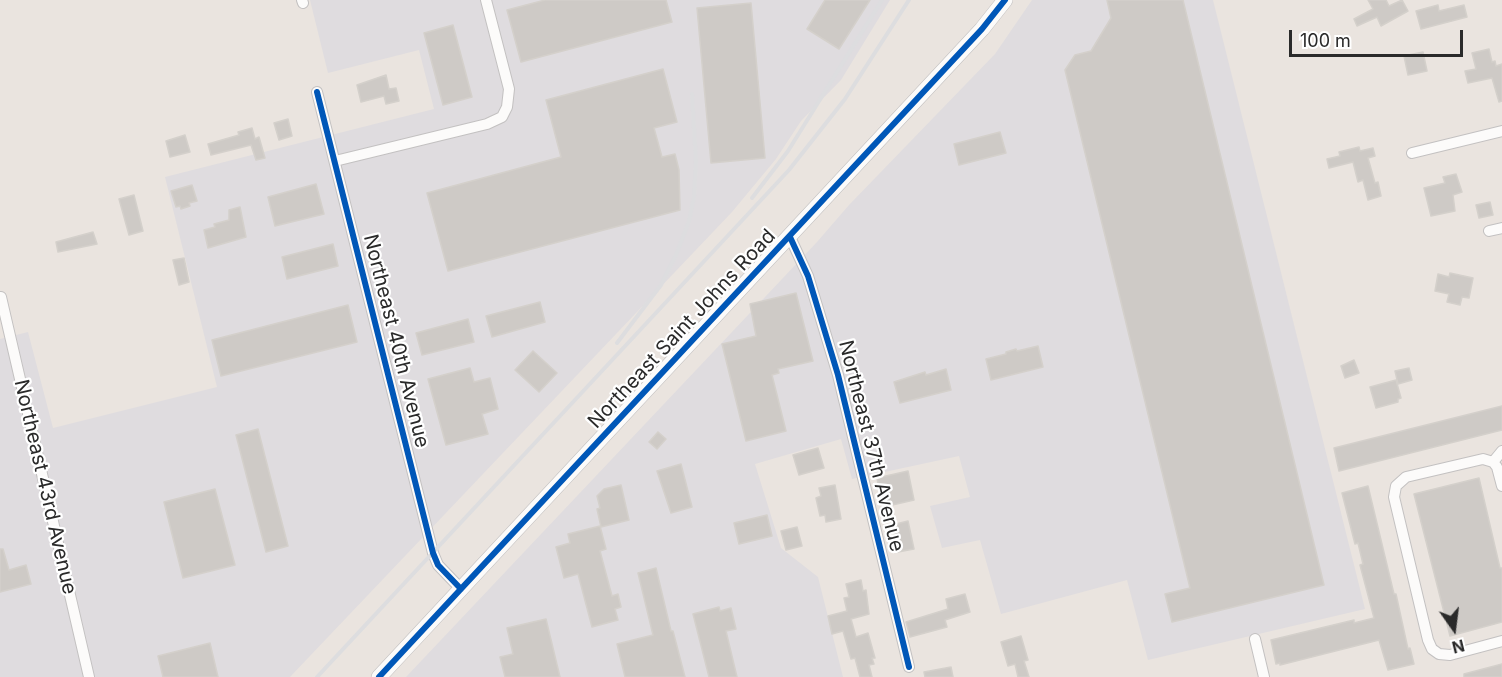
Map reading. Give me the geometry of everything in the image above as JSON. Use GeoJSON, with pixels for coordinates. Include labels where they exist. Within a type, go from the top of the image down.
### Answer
{"type":"FeatureCollection","features":[{"type":"Feature","properties":{"kind":"main road","name":"Northeast Saint Johns Road"},"geometry":{"type":"LineString","coordinates":[[379,677],[790,237],[982,29],[1005,0]]}},
{"type":"Feature","properties":{"kind":"street"},"geometry":{"type":"LineString","coordinates":[[334,161],[487,124],[502,117],[507,107],[509,89],[486,0]]}},
{"type":"Feature","properties":{"kind":"street","name":"Northeast 40th Avenue"},"geometry":{"type":"LineString","coordinates":[[317,92],[433,553],[438,566],[461,590]]}},
{"type":"Feature","properties":{"kind":"street"},"geometry":{"type":"LineString","coordinates":[[1412,153],[1502,131]]}},
{"type":"Feature","properties":{"kind":"street"},"geometry":{"type":"LineString","coordinates":[[1489,231],[1502,228]]}},
{"type":"Feature","properties":{"kind":"street","name":"Northeast 37th Avenue"},"geometry":{"type":"LineString","coordinates":[[790,237],[808,276],[838,375],[909,667]]}},
{"type":"Feature","properties":{"kind":"street","name":"Northeast 43rd Avenue"},"geometry":{"type":"LineString","coordinates":[[1,297],[89,677]]}},
{"type":"Feature","properties":{"kind":"street"},"geometry":{"type":"LineString","coordinates":[[1491,461],[1502,451]]}},
{"type":"Feature","properties":{"kind":"street"},"geometry":{"type":"LineString","coordinates":[[1502,486],[1499,473],[1491,461],[1477,459],[1406,477],[1398,483],[1394,491],[1395,504],[1428,640],[1436,652],[1450,655],[1502,641]]}},
{"type":"Feature","properties":{"kind":"street"},"geometry":{"type":"LineString","coordinates":[[1255,639],[1264,677]]}},
{"type":"Feature","properties":{"kind":"shaded area"},"geometry":{"type":"Polygon","coordinates":[[[310,0],[890,0],[841,80],[801,121],[776,159],[732,212],[290,677],[0,677],[0,339],[28,332],[53,428],[217,387],[165,177],[434,109],[419,50],[328,73],[310,0]]]}},
{"type":"Feature","properties":{"kind":"shaded area"},"geometry":{"type":"Polygon","coordinates":[[[1032,0],[1213,0],[1365,609],[1148,660],[1127,580],[1001,614],[980,540],[942,548],[930,506],[970,497],[959,456],[852,479],[841,439],[755,464],[781,548],[818,577],[843,677],[406,677],[817,242],[849,205],[995,54],[1032,0]]]}},
{"type":"Feature","properties":{"kind":"building"},"geometry":{"type":"Polygon","coordinates":[[[545,0],[666,0],[672,22],[521,62],[507,10],[545,0]]]}},
{"type":"Feature","properties":{"kind":"building"},"geometry":{"type":"Polygon","coordinates":[[[825,0],[870,0],[839,49],[807,29],[825,0]]]}},
{"type":"Feature","properties":{"kind":"building"},"geometry":{"type":"Polygon","coordinates":[[[1107,0],[1183,0],[1324,585],[1172,622],[1165,594],[1190,588],[1065,70],[1075,55],[1091,51],[1111,18],[1107,0]]]}},
{"type":"Feature","properties":{"kind":"building"},"geometry":{"type":"Polygon","coordinates":[[[1368,0],[1386,0],[1389,6],[1402,0],[1408,11],[1381,26],[1377,17],[1357,26],[1354,19],[1373,9],[1368,0]]]}},
{"type":"Feature","properties":{"kind":"building"},"geometry":{"type":"Polygon","coordinates":[[[751,3],[765,158],[711,163],[697,8],[751,3]]]}},
{"type":"Feature","properties":{"kind":"building"},"geometry":{"type":"Polygon","coordinates":[[[1438,5],[1439,11],[1464,5],[1467,17],[1421,29],[1416,11],[1438,5]]]}},
{"type":"Feature","properties":{"kind":"building"},"geometry":{"type":"Polygon","coordinates":[[[453,25],[472,97],[443,105],[424,33],[453,25]]]}},
{"type":"Feature","properties":{"kind":"building"},"geometry":{"type":"Polygon","coordinates":[[[1489,49],[1492,62],[1495,61],[1496,66],[1502,64],[1502,101],[1499,102],[1492,78],[1468,83],[1465,71],[1476,69],[1472,53],[1489,49]]]}},
{"type":"Feature","properties":{"kind":"building"},"geometry":{"type":"Polygon","coordinates":[[[1423,52],[1427,71],[1408,75],[1404,56],[1423,52]]]}},
{"type":"Feature","properties":{"kind":"building"},"geometry":{"type":"Polygon","coordinates":[[[663,69],[677,122],[654,128],[662,157],[675,154],[679,170],[680,210],[448,271],[427,193],[561,157],[546,100],[663,69]]]}},
{"type":"Feature","properties":{"kind":"building"},"geometry":{"type":"Polygon","coordinates":[[[386,75],[389,89],[396,88],[399,101],[386,104],[384,96],[361,102],[357,85],[386,75]]]}},
{"type":"Feature","properties":{"kind":"building"},"geometry":{"type":"Polygon","coordinates":[[[288,119],[292,136],[279,140],[274,123],[288,119]]]}},
{"type":"Feature","properties":{"kind":"building"},"geometry":{"type":"Polygon","coordinates":[[[252,128],[255,139],[259,137],[265,158],[256,160],[251,145],[211,155],[208,144],[239,135],[238,132],[252,128]]]}},
{"type":"Feature","properties":{"kind":"building"},"geometry":{"type":"Polygon","coordinates":[[[1000,132],[1006,153],[959,165],[954,144],[1000,132]]]}},
{"type":"Feature","properties":{"kind":"building"},"geometry":{"type":"Polygon","coordinates":[[[185,135],[190,152],[170,157],[166,141],[185,135]]]}},
{"type":"Feature","properties":{"kind":"building"},"geometry":{"type":"Polygon","coordinates":[[[1359,147],[1360,151],[1373,148],[1375,156],[1368,158],[1381,196],[1368,200],[1363,180],[1358,182],[1353,162],[1329,168],[1327,159],[1340,156],[1339,152],[1359,147]]]}},
{"type":"Feature","properties":{"kind":"building"},"geometry":{"type":"Polygon","coordinates":[[[1456,174],[1462,192],[1453,195],[1455,211],[1431,216],[1424,188],[1445,183],[1443,177],[1456,174]]]}},
{"type":"Feature","properties":{"kind":"building"},"geometry":{"type":"Polygon","coordinates":[[[316,184],[324,214],[275,226],[268,197],[316,184]]]}},
{"type":"Feature","properties":{"kind":"building"},"geometry":{"type":"Polygon","coordinates":[[[192,185],[197,201],[181,209],[180,206],[176,207],[171,191],[192,185]]]}},
{"type":"Feature","properties":{"kind":"building"},"geometry":{"type":"Polygon","coordinates":[[[134,195],[143,231],[129,235],[119,199],[134,195]]]}},
{"type":"Feature","properties":{"kind":"building"},"geometry":{"type":"Polygon","coordinates":[[[1490,202],[1493,215],[1479,218],[1476,205],[1490,202]]]}},
{"type":"Feature","properties":{"kind":"building"},"geometry":{"type":"Polygon","coordinates":[[[240,207],[246,237],[208,248],[204,230],[215,227],[214,224],[229,220],[229,210],[240,207]]]}},
{"type":"Feature","properties":{"kind":"building"},"geometry":{"type":"Polygon","coordinates":[[[93,232],[97,244],[58,252],[56,242],[93,232]]]}},
{"type":"Feature","properties":{"kind":"building"},"geometry":{"type":"Polygon","coordinates":[[[333,244],[338,266],[287,279],[282,257],[333,244]]]}},
{"type":"Feature","properties":{"kind":"building"},"geometry":{"type":"Polygon","coordinates":[[[184,258],[189,282],[179,285],[173,260],[184,258]]]}},
{"type":"Feature","properties":{"kind":"building"},"geometry":{"type":"Polygon","coordinates":[[[1450,273],[1473,278],[1469,298],[1462,297],[1460,305],[1447,302],[1449,294],[1435,291],[1438,274],[1449,277],[1450,273]]]}},
{"type":"Feature","properties":{"kind":"building"},"geometry":{"type":"Polygon","coordinates":[[[796,293],[813,361],[778,369],[779,373],[772,375],[786,431],[746,441],[722,344],[756,336],[750,304],[796,293]]]}},
{"type":"Feature","properties":{"kind":"building"},"geometry":{"type":"Polygon","coordinates":[[[540,302],[545,322],[492,337],[486,316],[540,302]]]}},
{"type":"Feature","properties":{"kind":"building"},"geometry":{"type":"Polygon","coordinates":[[[348,305],[357,342],[221,376],[212,340],[348,305]]]}},
{"type":"Feature","properties":{"kind":"building"},"geometry":{"type":"Polygon","coordinates":[[[468,319],[474,342],[422,355],[416,333],[468,319]]]}},
{"type":"Feature","properties":{"kind":"building"},"geometry":{"type":"Polygon","coordinates":[[[1038,346],[1043,367],[991,380],[986,359],[1016,349],[1017,351],[1038,346]]]}},
{"type":"Feature","properties":{"kind":"building"},"geometry":{"type":"Polygon","coordinates":[[[533,351],[557,373],[539,392],[515,370],[533,351]]]}},
{"type":"Feature","properties":{"kind":"building"},"geometry":{"type":"Polygon","coordinates":[[[1354,360],[1359,373],[1345,378],[1341,366],[1354,360]]]}},
{"type":"Feature","properties":{"kind":"building"},"geometry":{"type":"Polygon","coordinates":[[[470,368],[474,382],[490,378],[498,409],[482,414],[488,434],[446,445],[428,379],[470,368]]]}},
{"type":"Feature","properties":{"kind":"building"},"geometry":{"type":"Polygon","coordinates":[[[1409,368],[1412,380],[1398,384],[1395,371],[1409,368]]]}},
{"type":"Feature","properties":{"kind":"building"},"geometry":{"type":"Polygon","coordinates":[[[946,369],[951,390],[900,403],[894,382],[925,372],[926,375],[946,369]]]}},
{"type":"Feature","properties":{"kind":"building"},"geometry":{"type":"Polygon","coordinates":[[[1396,380],[1401,398],[1398,402],[1376,408],[1370,387],[1396,380]]]}},
{"type":"Feature","properties":{"kind":"building"},"geometry":{"type":"Polygon","coordinates":[[[1502,406],[1502,430],[1339,471],[1334,448],[1502,406]]]}},
{"type":"Feature","properties":{"kind":"building"},"geometry":{"type":"Polygon","coordinates":[[[258,429],[288,546],[266,552],[236,435],[258,429]]]}},
{"type":"Feature","properties":{"kind":"building"},"geometry":{"type":"Polygon","coordinates":[[[658,432],[666,439],[657,449],[649,442],[658,432]]]}},
{"type":"Feature","properties":{"kind":"building"},"geometry":{"type":"Polygon","coordinates":[[[818,448],[824,468],[799,475],[793,455],[818,448]]]}},
{"type":"Feature","properties":{"kind":"building"},"geometry":{"type":"Polygon","coordinates":[[[681,464],[692,507],[671,513],[657,471],[681,464]]]}},
{"type":"Feature","properties":{"kind":"building"},"geometry":{"type":"Polygon","coordinates":[[[908,471],[914,500],[888,506],[886,498],[881,499],[877,478],[908,471]]]}},
{"type":"Feature","properties":{"kind":"building"},"geometry":{"type":"Polygon","coordinates":[[[1479,478],[1500,568],[1502,568],[1502,622],[1450,636],[1414,494],[1479,478]]]}},
{"type":"Feature","properties":{"kind":"building"},"geometry":{"type":"Polygon","coordinates":[[[621,485],[629,520],[601,527],[597,496],[604,489],[621,485]]]}},
{"type":"Feature","properties":{"kind":"building"},"geometry":{"type":"Polygon","coordinates":[[[835,485],[841,519],[826,522],[825,515],[820,516],[816,498],[821,496],[819,488],[835,485]]]}},
{"type":"Feature","properties":{"kind":"building"},"geometry":{"type":"Polygon","coordinates":[[[1368,486],[1408,649],[1410,648],[1414,664],[1388,670],[1379,640],[1280,665],[1280,663],[1276,664],[1271,640],[1354,620],[1354,623],[1374,618],[1360,565],[1363,564],[1358,543],[1355,544],[1342,493],[1368,486]]]}},
{"type":"Feature","properties":{"kind":"building"},"geometry":{"type":"Polygon","coordinates":[[[215,489],[235,565],[183,578],[164,502],[215,489]]]}},
{"type":"Feature","properties":{"kind":"building"},"geometry":{"type":"Polygon","coordinates":[[[767,515],[772,536],[739,544],[734,523],[767,515]]]}},
{"type":"Feature","properties":{"kind":"building"},"geometry":{"type":"Polygon","coordinates":[[[908,521],[914,549],[898,552],[892,525],[908,521]]]}},
{"type":"Feature","properties":{"kind":"building"},"geometry":{"type":"Polygon","coordinates":[[[600,526],[606,549],[600,551],[612,596],[618,594],[621,607],[615,609],[618,620],[592,627],[578,574],[564,578],[556,547],[570,543],[568,534],[600,526]]]}},
{"type":"Feature","properties":{"kind":"building"},"geometry":{"type":"Polygon","coordinates":[[[797,527],[802,546],[786,550],[781,531],[797,527]]]}},
{"type":"Feature","properties":{"kind":"building"},"geometry":{"type":"Polygon","coordinates":[[[0,549],[3,549],[9,570],[26,565],[31,584],[0,592],[0,549]]]}},
{"type":"Feature","properties":{"kind":"building"},"geometry":{"type":"Polygon","coordinates":[[[656,568],[685,677],[625,677],[617,644],[653,635],[638,573],[656,568]]]}},
{"type":"Feature","properties":{"kind":"building"},"geometry":{"type":"Polygon","coordinates":[[[861,580],[863,591],[866,590],[869,614],[851,619],[856,637],[868,633],[875,658],[872,658],[874,664],[869,665],[872,677],[860,677],[855,658],[851,659],[843,631],[832,634],[828,616],[847,611],[844,598],[849,597],[846,584],[861,580]]]}},
{"type":"Feature","properties":{"kind":"building"},"geometry":{"type":"Polygon","coordinates":[[[965,594],[970,612],[945,620],[947,627],[910,637],[906,622],[948,609],[946,599],[965,594]]]}},
{"type":"Feature","properties":{"kind":"building"},"geometry":{"type":"Polygon","coordinates":[[[719,607],[720,611],[731,608],[736,629],[726,631],[737,677],[709,677],[693,614],[719,607]]]}},
{"type":"Feature","properties":{"kind":"building"},"geometry":{"type":"Polygon","coordinates":[[[546,619],[560,677],[505,677],[500,657],[513,654],[507,628],[546,619]]]}},
{"type":"Feature","properties":{"kind":"building"},"geometry":{"type":"Polygon","coordinates":[[[1021,636],[1028,660],[1024,661],[1029,677],[1018,677],[1015,664],[1008,666],[1001,642],[1021,636]]]}},
{"type":"Feature","properties":{"kind":"building"},"geometry":{"type":"Polygon","coordinates":[[[210,643],[218,677],[163,677],[158,656],[210,643]]]}},
{"type":"Feature","properties":{"kind":"building"},"geometry":{"type":"Polygon","coordinates":[[[1502,664],[1502,677],[1464,677],[1464,674],[1502,664]]]}},
{"type":"Feature","properties":{"kind":"building"},"geometry":{"type":"Polygon","coordinates":[[[951,667],[953,677],[925,677],[924,672],[951,667]]]}},
{"type":"Feature","properties":{"kind":"railway"},"geometry":{"type":"LineString","coordinates":[[752,198],[788,151],[882,0]]}},
{"type":"Feature","properties":{"kind":"railway"},"geometry":{"type":"LineString","coordinates":[[317,677],[789,170],[845,99],[909,0]]}},
{"type":"Feature","properties":{"kind":"railway"},"geometry":{"type":"LineString","coordinates":[[617,343],[661,285],[689,221],[694,197],[696,162],[692,94]]}},
{"type":"Feature","properties":{"kind":"cycle path"},"geometry":{"type":"LineString","coordinates":[[379,677],[982,29],[1005,0]]}},
{"type":"Feature","properties":{"kind":"cycle path"},"geometry":{"type":"LineString","coordinates":[[317,92],[433,553],[438,565],[461,589]]}},
{"type":"Feature","properties":{"kind":"cycle path"},"geometry":{"type":"LineString","coordinates":[[790,237],[808,276],[838,375],[909,667]]}}]}
